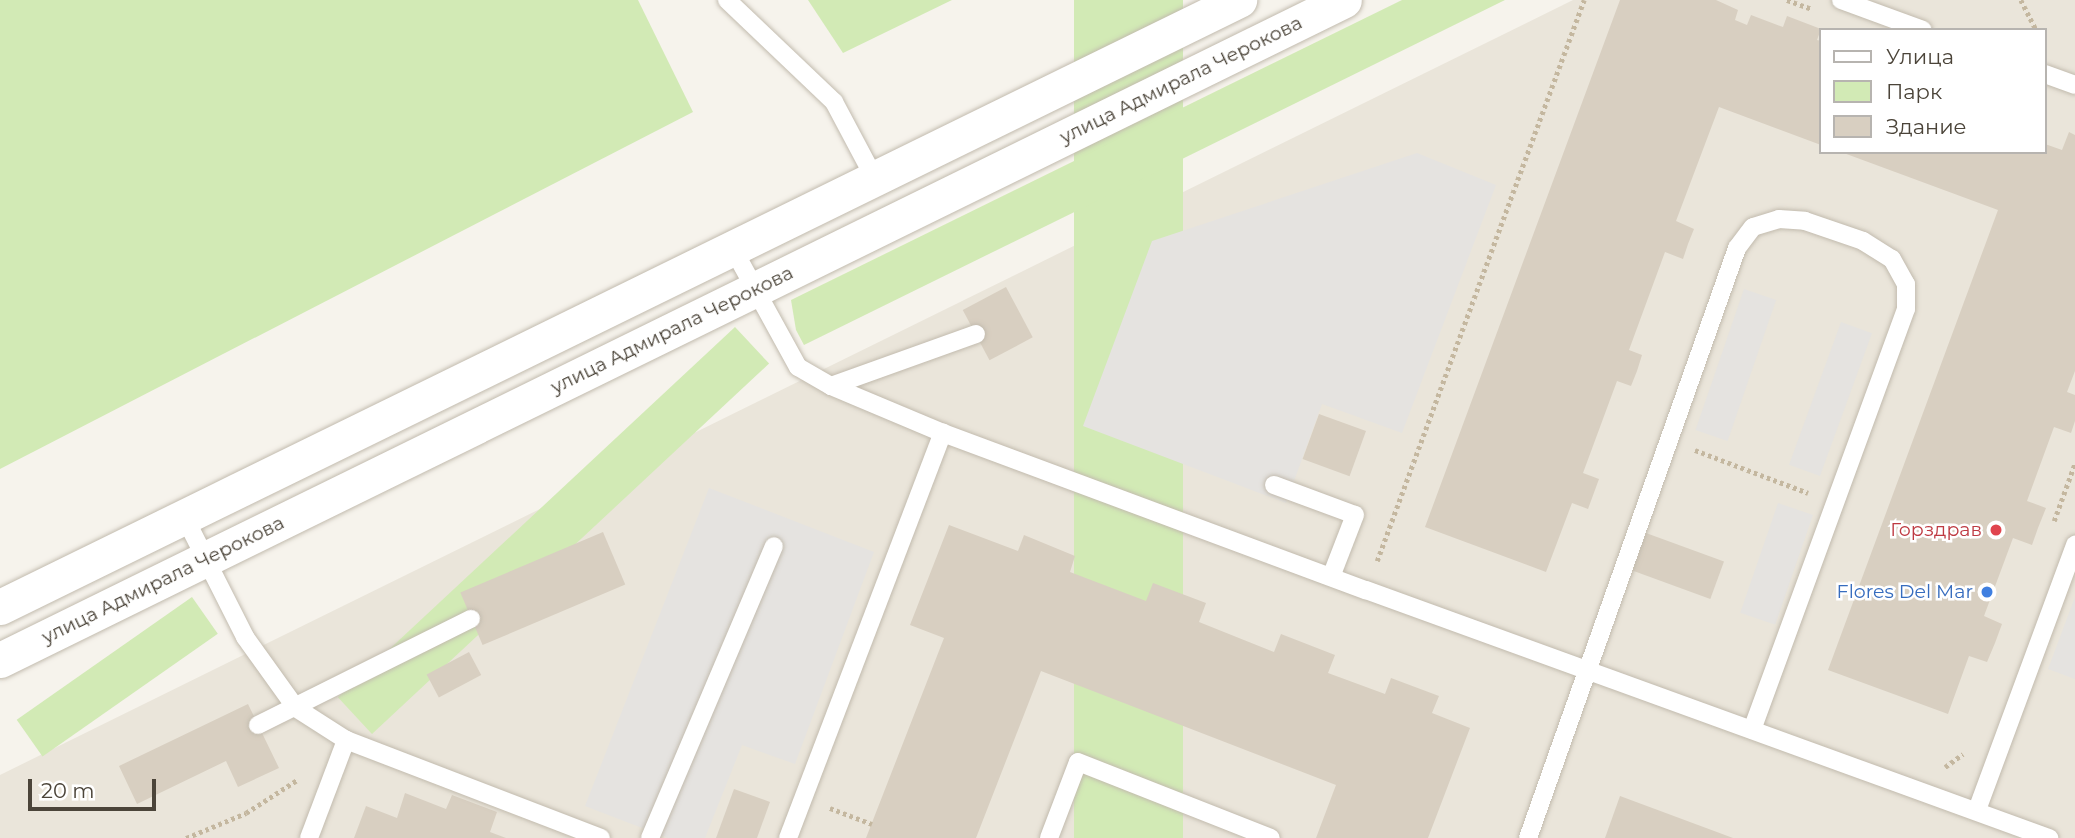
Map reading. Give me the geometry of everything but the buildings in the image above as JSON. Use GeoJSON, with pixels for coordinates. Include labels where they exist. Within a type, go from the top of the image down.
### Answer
{"type":"FeatureCollection","features":[{"type":"Feature","properties":{"kind":"street"},"geometry":{"type":"LineString","coordinates":[[0,607],[1239,0]]}},
{"type":"Feature","properties":{"kind":"street","name":"улица Адмирала Черокова"},"geometry":{"type":"LineString","coordinates":[[0,660],[1344,0]]}},
{"type":"Feature","properties":{"kind":"lane"},"geometry":{"type":"LineString","coordinates":[[727,0],[834,102],[875,179]]}},
{"type":"Feature","properties":{"kind":"lane"},"geometry":{"type":"LineString","coordinates":[[1841,0],[1918,28]]}},
{"type":"Feature","properties":{"kind":"lane"},"geometry":{"type":"LineString","coordinates":[[2047,75],[2075,85]]}},
{"type":"Feature","properties":{"kind":"lane"},"geometry":{"type":"LineString","coordinates":[[1528,838],[1737,248],[1753,227],[1779,219],[1805,221],[1863,241],[1892,259],[1906,284],[1906,309],[1752,730]]}},
{"type":"Feature","properties":{"kind":"lane"},"geometry":{"type":"LineString","coordinates":[[732,247],[752,291],[798,367],[831,386],[943,433],[1366,590],[2049,838]]}},
{"type":"Feature","properties":{"kind":"lane"},"geometry":{"type":"LineString","coordinates":[[831,386],[976,334]]}},
{"type":"Feature","properties":{"kind":"lane"},"geometry":{"type":"LineString","coordinates":[[788,838],[943,433]]}},
{"type":"Feature","properties":{"kind":"lane"},"geometry":{"type":"LineString","coordinates":[[1274,485],[1355,515],[1331,577]]}},
{"type":"Feature","properties":{"kind":"lane"},"geometry":{"type":"LineString","coordinates":[[184,516],[245,637],[296,708],[346,740],[601,838]]}},
{"type":"Feature","properties":{"kind":"lane"},"geometry":{"type":"LineString","coordinates":[[1977,810],[2075,545]]}},
{"type":"Feature","properties":{"kind":"lane"},"geometry":{"type":"LineString","coordinates":[[650,838],[774,546]]}},
{"type":"Feature","properties":{"kind":"lane"},"geometry":{"type":"LineString","coordinates":[[258,724],[296,708],[471,619]]}},
{"type":"Feature","properties":{"kind":"lane"},"geometry":{"type":"LineString","coordinates":[[309,838],[346,740]]}},
{"type":"Feature","properties":{"kind":"lane"},"geometry":{"type":"LineString","coordinates":[[1049,838],[1078,762],[1271,838]]}},
{"type":"Feature","properties":{"kind":"path"},"geometry":{"type":"LineString","coordinates":[[1366,590],[1584,0]]}},
{"type":"Feature","properties":{"kind":"path"},"geometry":{"type":"LineString","coordinates":[[2021,0],[2035,28]]}},
{"type":"Feature","properties":{"kind":"path"},"geometry":{"type":"LineString","coordinates":[[1668,440],[1835,503]]}},
{"type":"Feature","properties":{"kind":"path"},"geometry":{"type":"LineString","coordinates":[[186,838],[283,792],[346,740]]}},
{"type":"Feature","properties":{"kind":"path"},"geometry":{"type":"LineString","coordinates":[[804,797],[872,824]]}},
{"type":"Feature","properties":{"kind":"shaded area"},"geometry":{"type":"Polygon","coordinates":[[[1573,0],[2075,0],[2075,838],[0,838],[0,775],[1573,0]]]}},
{"type":"Feature","properties":{"kind":"shaded area"},"geometry":{"type":"Polygon","coordinates":[[[1417,153],[1496,185],[1402,433],[1322,404],[1286,503],[1083,426],[1152,241],[1417,153]]]}},
{"type":"Feature","properties":{"kind":"shaded area"},"geometry":{"type":"Polygon","coordinates":[[[1744,289],[1776,300],[1728,441],[1695,430],[1744,289]]]}},
{"type":"Feature","properties":{"kind":"shaded area"},"geometry":{"type":"Polygon","coordinates":[[[1841,322],[1872,333],[1820,476],[1789,465],[1841,322]]]}},
{"type":"Feature","properties":{"kind":"shaded area"},"geometry":{"type":"Polygon","coordinates":[[[709,488],[874,552],[795,764],[742,745],[705,838],[668,838],[585,806],[709,488]]]}},
{"type":"Feature","properties":{"kind":"shaded area"},"geometry":{"type":"Polygon","coordinates":[[[1778,503],[1813,515],[1775,625],[1740,613],[1778,503]]]}},
{"type":"Feature","properties":{"kind":"shaded area"},"geometry":{"type":"Polygon","coordinates":[[[2075,597],[2075,679],[2048,669],[2075,597]]]}},
{"type":"Feature","properties":{"kind":"green space"},"geometry":{"type":"Polygon","coordinates":[[[0,0],[638,0],[693,112],[0,469],[0,0]]]}},
{"type":"Feature","properties":{"kind":"green space"},"geometry":{"type":"Polygon","coordinates":[[[808,0],[952,0],[843,53],[808,0]]]}},
{"type":"Feature","properties":{"kind":"green space"},"geometry":{"type":"Polygon","coordinates":[[[1074,0],[1183,0],[1183,838],[1074,838],[1074,0]]]}},
{"type":"Feature","properties":{"kind":"green space"},"geometry":{"type":"Polygon","coordinates":[[[1402,0],[1505,0],[804,345],[796,330],[791,300],[1402,0]]]}},
{"type":"Feature","properties":{"kind":"green space"},"geometry":{"type":"Polygon","coordinates":[[[735,327],[769,364],[372,734],[338,697],[735,327]]]}},
{"type":"Feature","properties":{"kind":"green space"},"geometry":{"type":"Polygon","coordinates":[[[192,597],[218,634],[43,757],[17,720],[192,597]]]}},
{"type":"Feature","properties":{"kind":"place","name":"Горздрав"},"geometry":{"type":"Point","coordinates":[1996,530]}},
{"type":"Feature","properties":{"kind":"place","name":"Flores Del Mar"},"geometry":{"type":"Point","coordinates":[1987,592]}}]}
